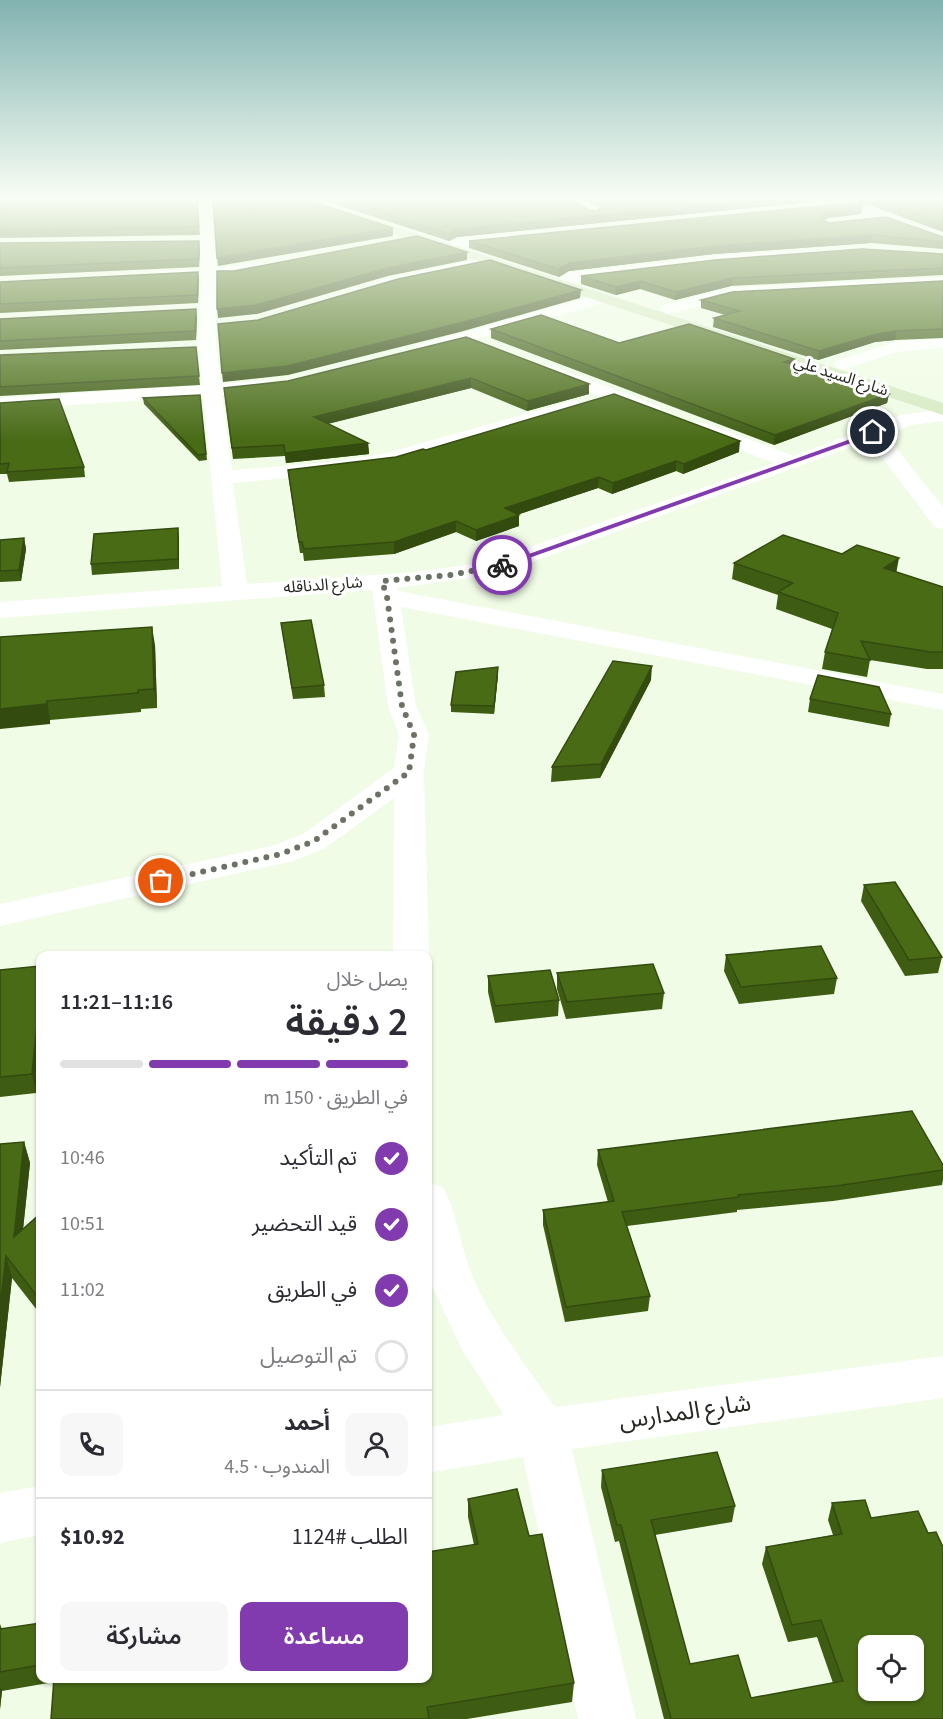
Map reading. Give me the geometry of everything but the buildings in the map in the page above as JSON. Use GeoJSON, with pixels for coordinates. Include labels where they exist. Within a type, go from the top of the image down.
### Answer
{"type":"FeatureCollection","features":[{"type":"Feature","properties":{"kind":"main road","name":"شارع السيد علي"},"geometry":{"type":"LineString","coordinates":[[557,279],[913,410]]}},
{"type":"Feature","properties":{"kind":"main road","name":"شارع السيد علي"},"geometry":{"type":"LineString","coordinates":[[597,292],[667,309],[842,365],[941,400]]}},
{"type":"Feature","properties":{"kind":"street"},"geometry":{"type":"LineString","coordinates":[[208,279],[201,347],[212,392],[235,591]]}},
{"type":"Feature","properties":{"kind":"street"},"geometry":{"type":"LineString","coordinates":[[362,290],[404,279]]}},
{"type":"Feature","properties":{"kind":"street"},"geometry":{"type":"LineString","coordinates":[[572,284],[603,279]]}},
{"type":"Feature","properties":{"kind":"street"},"geometry":{"type":"LineString","coordinates":[[810,279],[829,287]]}},
{"type":"Feature","properties":{"kind":"street"},"geometry":{"type":"LineString","coordinates":[[667,309],[731,293],[943,282]]}},
{"type":"Feature","properties":{"kind":"street"},"geometry":{"type":"LineString","coordinates":[[412,352],[467,338],[597,292]]}},
{"type":"Feature","properties":{"kind":"street"},"geometry":{"type":"LineString","coordinates":[[204,315],[229,324]]}},
{"type":"Feature","properties":{"kind":"street"},"geometry":{"type":"LineString","coordinates":[[467,338],[498,351]]}},
{"type":"Feature","properties":{"kind":"street"},"geometry":{"type":"LineString","coordinates":[[842,365],[895,346],[943,343]]}},
{"type":"Feature","properties":{"kind":"street"},"geometry":{"type":"LineString","coordinates":[[530,363],[794,463]]}},
{"type":"Feature","properties":{"kind":"street"},"geometry":{"type":"LineString","coordinates":[[0,404],[212,392],[288,383]]}},
{"type":"Feature","properties":{"kind":"street"},"geometry":{"type":"LineString","coordinates":[[222,477],[333,468],[385,459],[614,395]]}},
{"type":"Feature","properties":{"kind":"street","name":"شارع الدناقله"},"geometry":{"type":"LineString","coordinates":[[0,610],[235,591],[384,589],[523,560],[794,463],[873,432],[913,410],[941,400]]}},
{"type":"Feature","properties":{"kind":"street","name":"شارع الدناقله"},"geometry":{"type":"LineString","coordinates":[[913,410],[943,416]]}},
{"type":"Feature","properties":{"kind":"street"},"geometry":{"type":"LineString","coordinates":[[873,432],[943,522]]}},
{"type":"Feature","properties":{"kind":"street"},"geometry":{"type":"LineString","coordinates":[[411,951],[409,772],[414,735],[402,706],[384,589],[943,702]]}},
{"type":"Feature","properties":{"kind":"street"},"geometry":{"type":"LineString","coordinates":[[0,915],[281,854],[314,841],[409,772]]}},
{"type":"Feature","properties":{"kind":"street"},"geometry":{"type":"LineString","coordinates":[[432,1213],[449,1274],[479,1336],[543,1431],[607,1719]]}},
{"type":"Feature","properties":{"kind":"street","name":"شارع المدارس"},"geometry":{"type":"LineString","coordinates":[[432,1449],[543,1431],[943,1377]]}},
{"type":"Feature","properties":{"kind":"street"},"geometry":{"type":"LineString","coordinates":[[0,1518],[36,1512]]}},
{"type":"Feature","properties":{"kind":"way so far"},"geometry":{"type":"LineString","coordinates":[[161,881],[281,854],[314,841],[409,772],[414,735],[402,706],[387,597],[382,581],[451,575],[502,565]]}},
{"type":"Feature","properties":{"kind":"route"},"geometry":{"type":"LineString","coordinates":[[502,565],[523,560],[794,463],[873,432]]}}]}
